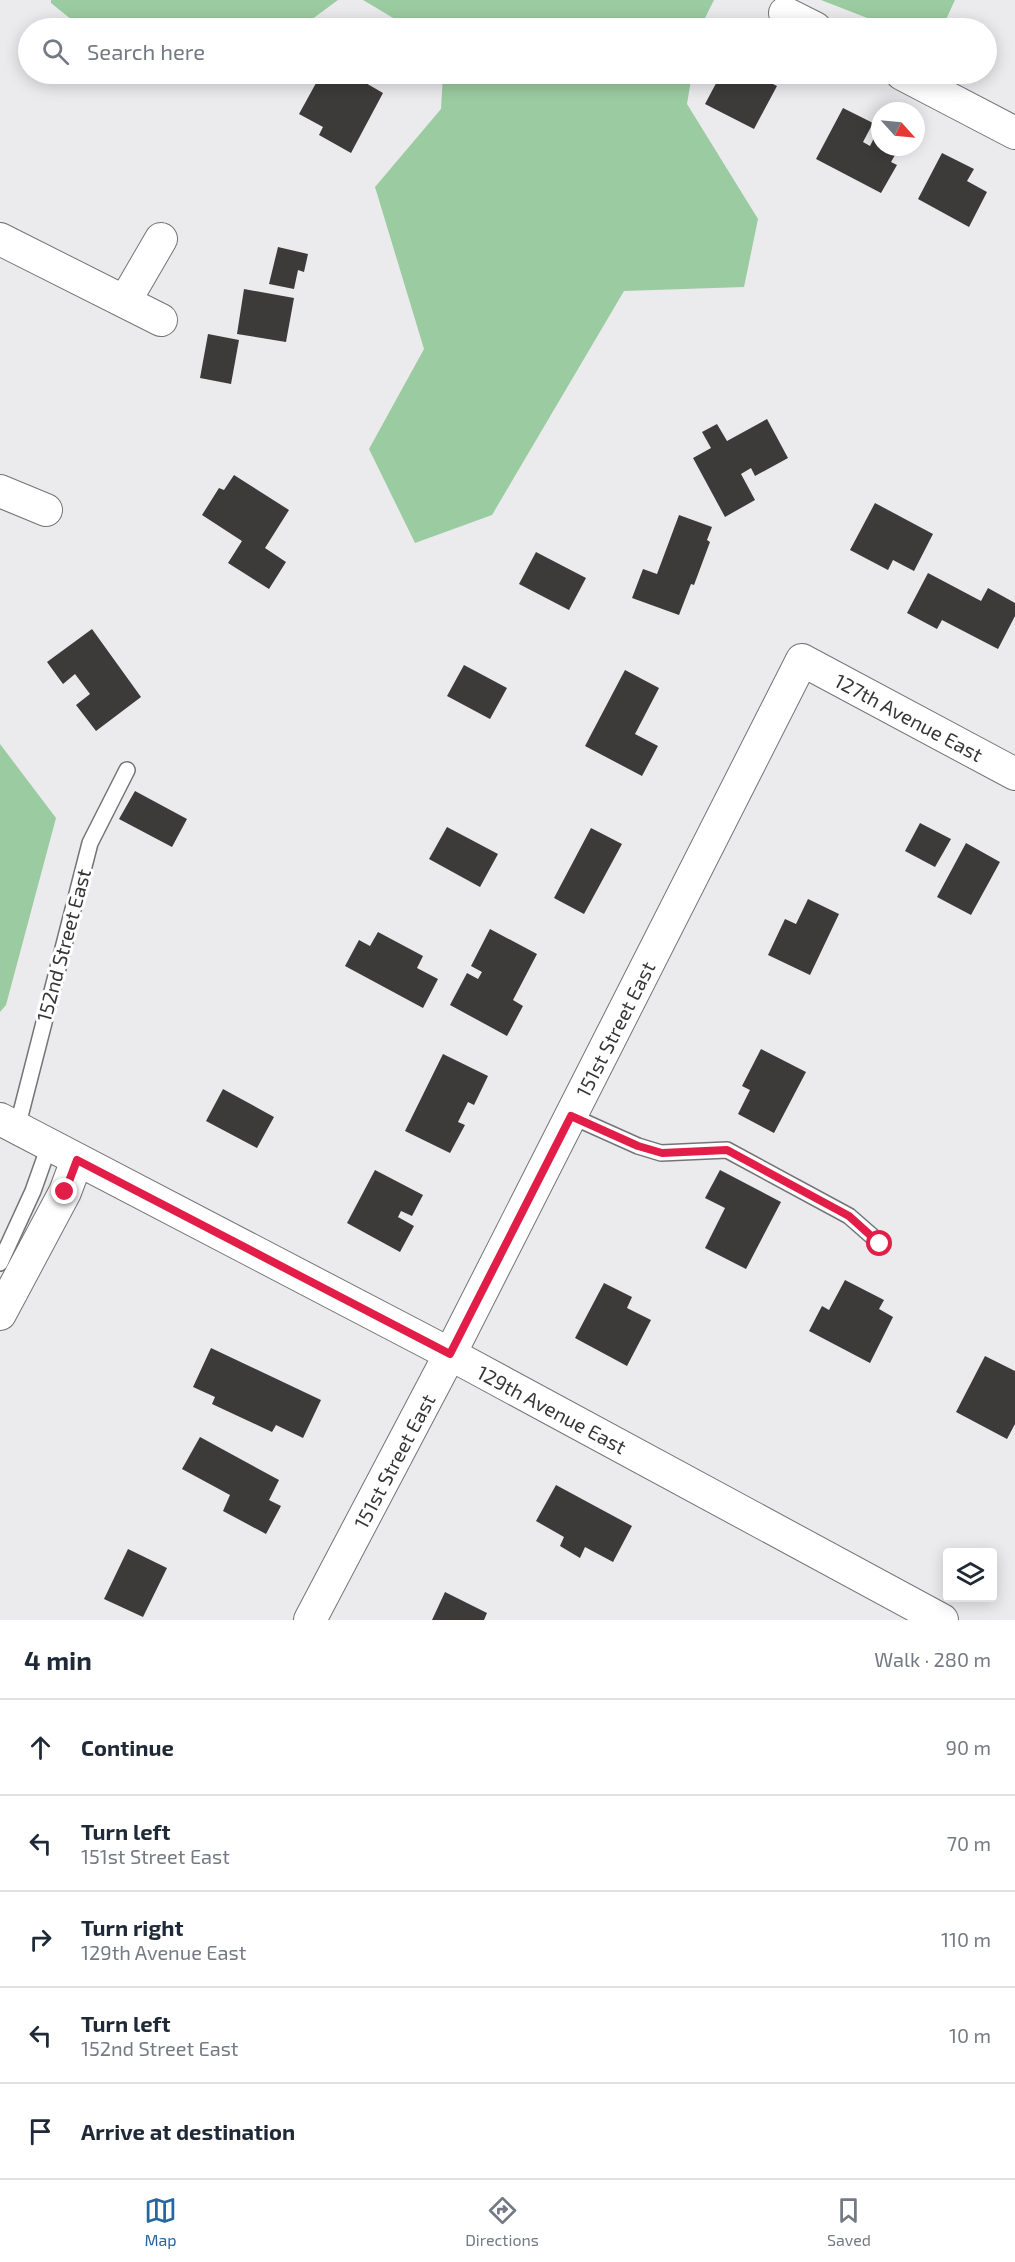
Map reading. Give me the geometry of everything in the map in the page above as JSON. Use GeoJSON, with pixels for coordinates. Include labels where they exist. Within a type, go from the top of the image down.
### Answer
{"type":"FeatureCollection","features":[{"type":"Feature","properties":{"kind":"street"},"geometry":{"type":"LineString","coordinates":[[785,13],[795,18]]}},
{"type":"Feature","properties":{"kind":"street"},"geometry":{"type":"LineString","coordinates":[[921,84],[1015,133]]}},
{"type":"Feature","properties":{"kind":"street"},"geometry":{"type":"LineString","coordinates":[[0,239],[161,320]]}},
{"type":"Feature","properties":{"kind":"street"},"geometry":{"type":"LineString","coordinates":[[125,301],[161,239]]}},
{"type":"Feature","properties":{"kind":"street"},"geometry":{"type":"LineString","coordinates":[[0,491],[46,510]]}},
{"type":"Feature","properties":{"kind":"street","name":"127th Avenue East"},"geometry":{"type":"LineString","coordinates":[[802,660],[1015,774]]}},
{"type":"Feature","properties":{"kind":"street","name":"151st Street East"},"geometry":{"type":"LineString","coordinates":[[310,1620],[450,1354],[802,660]]}},
{"type":"Feature","properties":{"kind":"street","name":"129th Avenue East"},"geometry":{"type":"LineString","coordinates":[[8,1123],[450,1354],[942,1620]]}},
{"type":"Feature","properties":{"kind":"street"},"geometry":{"type":"LineString","coordinates":[[0,1314],[65,1192],[77,1160]]}},
{"type":"Feature","properties":{"kind":"lane","name":"152nd Street East"},"geometry":{"type":"LineString","coordinates":[[8,1123],[90,843],[127,770]]}},
{"type":"Feature","properties":{"kind":"lane"},"geometry":{"type":"LineString","coordinates":[[571,1116],[638,1146],[662,1153],[727,1150],[849,1216],[880,1244]]}},
{"type":"Feature","properties":{"kind":"lane"},"geometry":{"type":"LineString","coordinates":[[0,1263],[33,1191],[49,1146]]}},
{"type":"Feature","properties":{"kind":"green space"},"geometry":{"type":"Polygon","coordinates":[[[51,0],[338,0],[314,18],[70,18],[51,3],[51,0]]]}},
{"type":"Feature","properties":{"kind":"green space"},"geometry":{"type":"Polygon","coordinates":[[[363,0],[714,0],[705,18],[393,18],[363,0]]]}},
{"type":"Feature","properties":{"kind":"green space"},"geometry":{"type":"Polygon","coordinates":[[[821,0],[955,0],[947,18],[867,18],[821,0]]]}},
{"type":"Feature","properties":{"kind":"green space"},"geometry":{"type":"Polygon","coordinates":[[[442,84],[690,84],[687,104],[758,219],[744,287],[624,291],[492,515],[415,543],[369,449],[424,349],[375,187],[441,109],[442,84]]]}},
{"type":"Feature","properties":{"kind":"green space"},"geometry":{"type":"Polygon","coordinates":[[[0,744],[56,818],[6,1005],[0,1012],[0,744]]]}},
{"type":"Feature","properties":{"kind":"building"},"geometry":{"type":"Polygon","coordinates":[[[316,84],[368,84],[383,93],[351,153],[319,135],[323,127],[299,114],[316,84]]]}},
{"type":"Feature","properties":{"kind":"building"},"geometry":{"type":"Polygon","coordinates":[[[716,84],[773,84],[777,86],[754,129],[705,104],[716,84]]]}},
{"type":"Feature","properties":{"kind":"building"},"geometry":{"type":"Polygon","coordinates":[[[843,108],[871,122],[863,142],[870,146],[871,144],[871,156],[894,156],[891,162],[897,165],[881,193],[816,159],[843,108]]]}},
{"type":"Feature","properties":{"kind":"building"},"geometry":{"type":"Polygon","coordinates":[[[942,153],[974,169],[967,181],[987,192],[969,227],[918,199],[942,153]]]}},
{"type":"Feature","properties":{"kind":"building"},"geometry":{"type":"Polygon","coordinates":[[[278,247],[308,254],[304,272],[298,270],[294,289],[269,284],[278,247]]]}},
{"type":"Feature","properties":{"kind":"building"},"geometry":{"type":"Polygon","coordinates":[[[244,289],[294,298],[286,342],[237,334],[244,289]]]}},
{"type":"Feature","properties":{"kind":"building"},"geometry":{"type":"Polygon","coordinates":[[[208,334],[239,340],[231,384],[200,378],[208,334]]]}},
{"type":"Feature","properties":{"kind":"building"},"geometry":{"type":"Polygon","coordinates":[[[767,419],[788,458],[755,476],[751,468],[741,474],[755,500],[725,517],[693,458],[711,448],[702,432],[717,424],[727,441],[767,419]]]}},
{"type":"Feature","properties":{"kind":"building"},"geometry":{"type":"Polygon","coordinates":[[[234,475],[289,510],[265,548],[286,562],[269,589],[228,563],[242,541],[202,515],[219,488],[224,490],[234,475]]]}},
{"type":"Feature","properties":{"kind":"building"},"geometry":{"type":"Polygon","coordinates":[[[875,503],[933,534],[914,571],[893,560],[888,570],[850,550],[875,503]]]}},
{"type":"Feature","properties":{"kind":"building"},"geometry":{"type":"Polygon","coordinates":[[[679,515],[712,527],[707,540],[710,542],[694,585],[691,584],[679,615],[632,598],[643,569],[657,574],[679,515]]]}},
{"type":"Feature","properties":{"kind":"building"},"geometry":{"type":"Polygon","coordinates":[[[536,552],[586,578],[569,610],[519,584],[536,552]]]}},
{"type":"Feature","properties":{"kind":"building"},"geometry":{"type":"Polygon","coordinates":[[[928,573],[981,601],[988,588],[1015,603],[1015,616],[998,649],[942,620],[937,629],[907,613],[928,573]]]}},
{"type":"Feature","properties":{"kind":"building"},"geometry":{"type":"Polygon","coordinates":[[[92,629],[141,697],[96,731],[76,705],[90,694],[75,674],[63,684],[47,662],[92,629]]]}},
{"type":"Feature","properties":{"kind":"building"},"geometry":{"type":"Polygon","coordinates":[[[464,665],[507,688],[490,719],[447,696],[464,665]]]}},
{"type":"Feature","properties":{"kind":"building"},"geometry":{"type":"Polygon","coordinates":[[[625,670],[659,688],[635,734],[658,746],[642,776],[585,746],[625,670]]]}},
{"type":"Feature","properties":{"kind":"building"},"geometry":{"type":"Polygon","coordinates":[[[135,791],[187,819],[172,847],[119,819],[135,791]]]}},
{"type":"Feature","properties":{"kind":"building"},"geometry":{"type":"Polygon","coordinates":[[[920,823],[951,839],[935,867],[905,851],[920,823]]]}},
{"type":"Feature","properties":{"kind":"building"},"geometry":{"type":"Polygon","coordinates":[[[447,827],[498,854],[480,887],[429,859],[447,827]]]}},
{"type":"Feature","properties":{"kind":"building"},"geometry":{"type":"Polygon","coordinates":[[[591,828],[622,844],[584,914],[554,898],[591,828]]]}},
{"type":"Feature","properties":{"kind":"building"},"geometry":{"type":"Polygon","coordinates":[[[966,843],[1000,862],[971,915],[937,897],[966,843]]]}},
{"type":"Feature","properties":{"kind":"building"},"geometry":{"type":"Polygon","coordinates":[[[808,899],[839,914],[810,975],[768,955],[785,919],[796,924],[808,899]]]}},
{"type":"Feature","properties":{"kind":"building"},"geometry":{"type":"Polygon","coordinates":[[[490,929],[537,954],[513,1000],[523,1006],[507,1036],[450,1005],[467,973],[478,979],[482,972],[471,966],[490,929]]]}},
{"type":"Feature","properties":{"kind":"building"},"geometry":{"type":"Polygon","coordinates":[[[378,932],[423,956],[417,968],[438,979],[423,1008],[345,966],[359,940],[370,946],[378,932]]]}},
{"type":"Feature","properties":{"kind":"building"},"geometry":{"type":"Polygon","coordinates":[[[761,1049],[806,1072],[774,1133],[738,1114],[750,1090],[742,1086],[761,1049]]]}},
{"type":"Feature","properties":{"kind":"building"},"geometry":{"type":"Polygon","coordinates":[[[443,1054],[488,1076],[474,1105],[468,1102],[458,1122],[465,1125],[450,1153],[405,1131],[443,1054]]]}},
{"type":"Feature","properties":{"kind":"building"},"geometry":{"type":"Polygon","coordinates":[[[223,1089],[274,1117],[257,1148],[206,1121],[223,1089]]]}},
{"type":"Feature","properties":{"kind":"building"},"geometry":{"type":"Polygon","coordinates":[[[375,1170],[423,1195],[412,1216],[401,1211],[398,1217],[414,1226],[400,1252],[347,1223],[375,1170]]]}},
{"type":"Feature","properties":{"kind":"building"},"geometry":{"type":"Polygon","coordinates":[[[720,1170],[781,1202],[746,1269],[705,1248],[725,1208],[705,1198],[720,1170]]]}},
{"type":"Feature","properties":{"kind":"building"},"geometry":{"type":"Polygon","coordinates":[[[845,1280],[884,1300],[879,1309],[893,1317],[870,1363],[809,1331],[822,1306],[829,1310],[845,1280]]]}},
{"type":"Feature","properties":{"kind":"building"},"geometry":{"type":"Polygon","coordinates":[[[604,1283],[632,1297],[627,1308],[651,1320],[627,1366],[575,1338],[604,1283]]]}},
{"type":"Feature","properties":{"kind":"building"},"geometry":{"type":"Polygon","coordinates":[[[211,1348],[321,1400],[303,1438],[276,1425],[272,1432],[212,1404],[215,1397],[193,1387],[211,1348]]]}},
{"type":"Feature","properties":{"kind":"building"},"geometry":{"type":"Polygon","coordinates":[[[985,1356],[1015,1371],[1015,1424],[1007,1439],[956,1412],[985,1356]]]}},
{"type":"Feature","properties":{"kind":"building"},"geometry":{"type":"Polygon","coordinates":[[[200,1437],[279,1480],[269,1500],[281,1506],[266,1534],[223,1511],[230,1495],[182,1469],[200,1437]]]}},
{"type":"Feature","properties":{"kind":"building"},"geometry":{"type":"Polygon","coordinates":[[[556,1485],[632,1526],[613,1562],[585,1547],[580,1558],[560,1546],[564,1537],[536,1521],[556,1485]]]}},
{"type":"Feature","properties":{"kind":"building"},"geometry":{"type":"Polygon","coordinates":[[[128,1549],[167,1568],[143,1617],[104,1599],[128,1549]]]}},
{"type":"Feature","properties":{"kind":"building"},"geometry":{"type":"Polygon","coordinates":[[[445,1592],[487,1613],[484,1620],[432,1620],[445,1592]]]}},
{"type":"Feature","properties":{"kind":"route"},"geometry":{"type":"LineString","coordinates":[[65,1192],[77,1160],[450,1354],[571,1116],[638,1146],[662,1153],[727,1150],[849,1216],[880,1244]]}}]}
